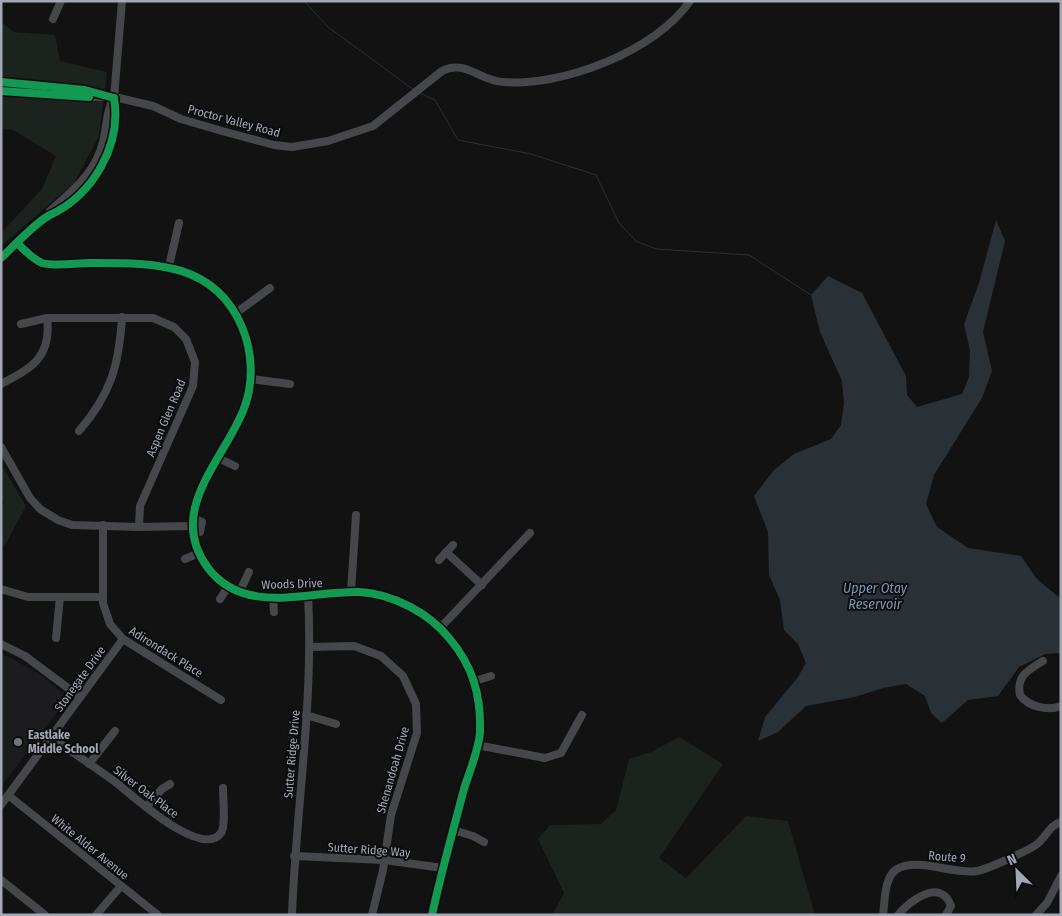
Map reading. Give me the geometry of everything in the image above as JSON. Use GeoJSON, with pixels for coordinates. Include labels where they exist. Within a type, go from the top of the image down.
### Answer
{"type":"FeatureCollection","features":[{"type":"Feature","properties":{"kind":"street"},"geometry":{"type":"LineString","coordinates":[[53,19],[61,1]]}},
{"type":"Feature","properties":{"kind":"street"},"geometry":{"type":"LineString","coordinates":[[1,258],[50,215],[50,211],[76,189],[92,168],[103,144],[110,105],[114,98],[122,1]]}},
{"type":"Feature","properties":{"kind":"street","name":"Proctor Valley Road"},"geometry":{"type":"LineString","coordinates":[[1,82],[84,90],[153,106],[181,119],[279,146],[299,146],[328,141],[373,126],[442,71],[451,67],[464,67],[490,80],[504,83],[560,77],[583,70],[649,41],[672,22],[690,1]]}},
{"type":"Feature","properties":{"kind":"street","name":"Proctor Valley Road"},"geometry":{"type":"LineString","coordinates":[[1,91],[70,97],[114,98]]}},
{"type":"Feature","properties":{"kind":"street"},"geometry":{"type":"LineString","coordinates":[[169,266],[179,223]]}},
{"type":"Feature","properties":{"kind":"street","name":"Woods Drive"},"geometry":{"type":"LineString","coordinates":[[17,243],[36,260],[46,264],[169,266],[208,283],[236,313],[249,349],[251,379],[244,410],[198,496],[192,522],[199,553],[208,569],[228,587],[239,593],[259,597],[364,592],[399,602],[421,613],[441,627],[462,652],[475,681],[480,734],[442,868],[432,915]]}},
{"type":"Feature","properties":{"kind":"street"},"geometry":{"type":"LineString","coordinates":[[236,313],[270,288]]}},
{"type":"Feature","properties":{"kind":"street"},"geometry":{"type":"LineString","coordinates":[[1,384],[29,369],[40,358],[47,339],[46,318]]}},
{"type":"Feature","properties":{"kind":"street","name":"Aspen Glen Road"},"geometry":{"type":"LineString","coordinates":[[22,324],[46,318],[153,318],[174,327],[189,344],[196,368],[193,386],[140,506],[139,527]]}},
{"type":"Feature","properties":{"kind":"street"},"geometry":{"type":"LineString","coordinates":[[79,431],[92,417],[114,376],[119,357],[122,318]]}},
{"type":"Feature","properties":{"kind":"street"},"geometry":{"type":"LineString","coordinates":[[251,379],[290,384]]}},
{"type":"Feature","properties":{"kind":"street"},"geometry":{"type":"LineString","coordinates":[[1,447],[25,493],[45,513],[72,525],[139,527],[192,522]]}},
{"type":"Feature","properties":{"kind":"street"},"geometry":{"type":"LineString","coordinates":[[218,458],[235,466]]}},
{"type":"Feature","properties":{"kind":"street"},"geometry":{"type":"LineString","coordinates":[[352,592],[356,516]]}},
{"type":"Feature","properties":{"kind":"street","name":"Adirondack Place"},"geometry":{"type":"LineString","coordinates":[[103,525],[102,597],[110,624],[123,640],[222,700]]}},
{"type":"Feature","properties":{"kind":"street"},"geometry":{"type":"LineString","coordinates":[[441,627],[530,533]]}},
{"type":"Feature","properties":{"kind":"street"},"geometry":{"type":"LineString","coordinates":[[439,560],[453,545]]}},
{"type":"Feature","properties":{"kind":"street"},"geometry":{"type":"LineString","coordinates":[[446,552],[482,585]]}},
{"type":"Feature","properties":{"kind":"street"},"geometry":{"type":"LineString","coordinates":[[185,559],[199,553]]}},
{"type":"Feature","properties":{"kind":"street"},"geometry":{"type":"LineString","coordinates":[[239,593],[249,572]]}},
{"type":"Feature","properties":{"kind":"street"},"geometry":{"type":"LineString","coordinates":[[220,599],[228,587]]}},
{"type":"Feature","properties":{"kind":"street"},"geometry":{"type":"LineString","coordinates":[[1,589],[28,597],[102,597]]}},
{"type":"Feature","properties":{"kind":"street","name":"Sutter Ridge Drive"},"geometry":{"type":"LineString","coordinates":[[292,915],[294,856],[310,647],[308,595]]}},
{"type":"Feature","properties":{"kind":"street"},"geometry":{"type":"LineString","coordinates":[[56,638],[60,597]]}},
{"type":"Feature","properties":{"kind":"street"},"geometry":{"type":"LineString","coordinates":[[273,597],[274,612]]}},
{"type":"Feature","properties":{"kind":"street","name":"Stonegate Drive"},"geometry":{"type":"LineString","coordinates":[[1,805],[123,640]]}},
{"type":"Feature","properties":{"kind":"street"},"geometry":{"type":"LineString","coordinates":[[1,644],[25,656],[80,697]]}},
{"type":"Feature","properties":{"kind":"street","name":"Shenandoah Drive"},"geometry":{"type":"LineString","coordinates":[[310,647],[347,645],[374,652],[398,670],[414,697],[418,718],[417,733],[391,814],[384,860],[372,915]]}},
{"type":"Feature","properties":{"kind":"street"},"geometry":{"type":"LineString","coordinates":[[1043,661],[1022,676],[1019,686],[1020,695],[1033,705],[1049,708],[1061,706]]}},
{"type":"Feature","properties":{"kind":"street"},"geometry":{"type":"LineString","coordinates":[[475,681],[491,676]]}},
{"type":"Feature","properties":{"kind":"street"},"geometry":{"type":"LineString","coordinates":[[306,715],[336,724]]}},
{"type":"Feature","properties":{"kind":"street"},"geometry":{"type":"LineString","coordinates":[[477,745],[545,758],[561,753],[582,715]]}},
{"type":"Feature","properties":{"kind":"street"},"geometry":{"type":"LineString","coordinates":[[88,764],[115,731]]}},
{"type":"Feature","properties":{"kind":"street","name":"Silver Oak Place"},"geometry":{"type":"LineString","coordinates":[[51,737],[114,780],[180,832],[212,838],[219,835],[223,829],[223,788]]}},
{"type":"Feature","properties":{"kind":"street"},"geometry":{"type":"LineString","coordinates":[[146,807],[162,789],[170,784]]}},
{"type":"Feature","properties":{"kind":"street","name":"White Alder Avenue"},"geometry":{"type":"LineString","coordinates":[[8,795],[158,915]]}},
{"type":"Feature","properties":{"kind":"street","name":"Route 9"},"geometry":{"type":"LineString","coordinates":[[883,915],[888,878],[898,868],[911,865],[976,871],[1033,847],[1052,826],[1061,822]]}},
{"type":"Feature","properties":{"kind":"street"},"geometry":{"type":"LineString","coordinates":[[453,830],[473,836],[484,842]]}},
{"type":"Feature","properties":{"kind":"street","name":"Sutter Ridge Way"},"geometry":{"type":"LineString","coordinates":[[294,856],[384,860],[442,868]]}},
{"type":"Feature","properties":{"kind":"street"},"geometry":{"type":"LineString","coordinates":[[1036,915],[1047,903],[1061,876]]}},
{"type":"Feature","properties":{"kind":"street"},"geometry":{"type":"LineString","coordinates":[[1,880],[45,915]]}},
{"type":"Feature","properties":{"kind":"street"},"geometry":{"type":"LineString","coordinates":[[96,915],[121,886]]}},
{"type":"Feature","properties":{"kind":"street"},"geometry":{"type":"LineString","coordinates":[[898,915],[914,899],[930,893],[943,895],[949,901],[951,906],[946,915]]}},
{"type":"Feature","properties":{"kind":"shaded area"},"geometry":{"type":"Polygon","coordinates":[[[1,22],[14,32],[55,35],[60,61],[107,72],[99,136],[74,183],[1,246],[1,233],[42,189],[56,156],[13,130],[1,129],[1,22]]]}},
{"type":"Feature","properties":{"kind":"shaded area"},"geometry":{"type":"Polygon","coordinates":[[[1,464],[26,506],[5,545],[1,544],[1,506],[4,504],[1,498],[1,464]]]}},
{"type":"Feature","properties":{"kind":"shaded area","name":"Eastlake Middle School"},"geometry":{"type":"Polygon","coordinates":[[[1,653],[38,673],[68,698],[1,787],[1,653]]]}},
{"type":"Feature","properties":{"kind":"shaded area"},"geometry":{"type":"Polygon","coordinates":[[[679,737],[723,764],[659,858],[686,878],[746,816],[788,821],[815,915],[552,915],[564,893],[538,839],[550,825],[601,824],[616,810],[629,759],[651,752],[679,737]]]}},
{"type":"Feature","properties":{"kind":"water","name":"Upper Otay Reservoir"},"geometry":{"type":"Polygon","coordinates":[[[996,220],[1005,241],[983,332],[992,371],[982,398],[934,475],[926,504],[937,527],[968,548],[1021,556],[1037,579],[1061,599],[1061,653],[1045,654],[1019,667],[998,696],[968,700],[942,723],[931,713],[925,696],[906,684],[883,688],[855,697],[806,706],[778,732],[758,741],[765,717],[798,677],[806,663],[798,644],[784,630],[780,600],[769,575],[768,532],[754,496],[774,470],[794,454],[831,439],[841,425],[844,403],[842,381],[820,332],[811,295],[828,276],[862,293],[906,376],[907,395],[917,407],[962,394],[969,377],[970,350],[964,324],[979,283],[996,220]]]}},
{"type":"Feature","properties":{"kind":"waterway"},"geometry":{"type":"LineString","coordinates":[[304,1],[328,27],[414,90]]}},
{"type":"Feature","properties":{"kind":"waterway"},"geometry":{"type":"LineString","coordinates":[[419,93],[435,100],[458,140],[531,154],[596,175],[619,223],[636,241],[656,249],[749,255],[811,295]]}},
{"type":"Feature","properties":{"kind":"cycle path"},"geometry":{"type":"LineString","coordinates":[[1,82],[85,90],[114,98]]}},
{"type":"Feature","properties":{"kind":"cycle path"},"geometry":{"type":"LineString","coordinates":[[1,91],[89,97]]}},
{"type":"Feature","properties":{"kind":"cycle path"},"geometry":{"type":"LineString","coordinates":[[1,258],[39,223],[79,195],[91,182],[109,150],[115,116],[114,98]]}},
{"type":"Feature","properties":{"kind":"cycle path"},"geometry":{"type":"LineString","coordinates":[[17,243],[35,259],[47,264],[136,264],[179,270],[198,278],[215,289],[230,305],[246,337],[251,369],[249,391],[247,401],[234,430],[202,488],[195,507],[193,527],[197,547],[208,568],[223,583],[240,592],[259,597],[279,598],[341,592],[360,592],[385,597],[409,606],[421,613],[441,629],[464,659],[470,670],[477,693],[480,732],[432,915]]}},
{"type":"Feature","properties":{"kind":"place","name":"Eastlake Middle School"},"geometry":{"type":"Point","coordinates":[18,742]}}]}
